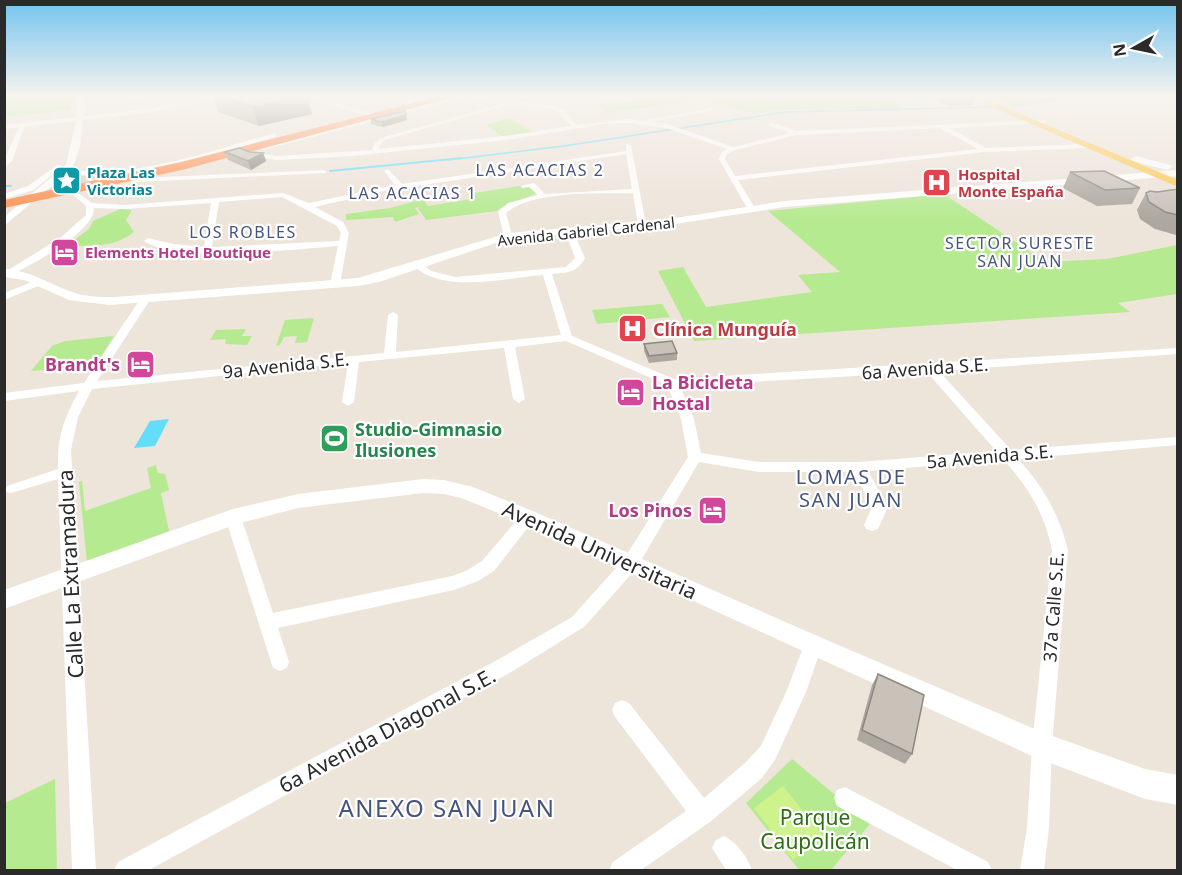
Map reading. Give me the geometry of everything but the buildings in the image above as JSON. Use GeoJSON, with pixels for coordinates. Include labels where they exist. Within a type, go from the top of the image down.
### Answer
{"type":"FeatureCollection","features":[{"type":"Feature","properties":{"kind":"highway"},"geometry":{"type":"LineString","coordinates":[[20,199],[120,181],[290,137]]}},
{"type":"Feature","properties":{"kind":"highway"},"geometry":{"type":"LineString","coordinates":[[152,166],[238,151]]}},
{"type":"Feature","properties":{"kind":"highway"},"geometry":{"type":"LineString","coordinates":[[20,199],[211,155]]}},
{"type":"Feature","properties":{"kind":"main road"},"geometry":{"type":"LineString","coordinates":[[1066,137],[1178,184]]}},
{"type":"Feature","properties":{"kind":"main road"},"geometry":{"type":"LineString","coordinates":[[1081,137],[1175,173]]}},
{"type":"Feature","properties":{"kind":"street"},"geometry":{"type":"LineString","coordinates":[[4,165],[9,161],[17,137]]}},
{"type":"Feature","properties":{"kind":"street"},"geometry":{"type":"LineString","coordinates":[[20,199],[70,166],[76,137]]}},
{"type":"Feature","properties":{"kind":"street"},"geometry":{"type":"LineString","coordinates":[[70,166],[75,173],[93,176],[152,166],[277,137]]}},
{"type":"Feature","properties":{"kind":"street"},"geometry":{"type":"LineString","coordinates":[[238,151],[297,137]]}},
{"type":"Feature","properties":{"kind":"street"},"geometry":{"type":"LineString","coordinates":[[375,152],[376,145],[383,139],[391,137]]}},
{"type":"Feature","properties":{"kind":"street"},"geometry":{"type":"LineString","coordinates":[[238,151],[262,158],[277,158],[375,152],[513,137]]}},
{"type":"Feature","properties":{"kind":"street"},"geometry":{"type":"LineString","coordinates":[[699,137],[733,149]]}},
{"type":"Feature","properties":{"kind":"street"},"geometry":{"type":"LineString","coordinates":[[751,208],[722,156],[733,149],[781,137]]}},
{"type":"Feature","properties":{"kind":"street"},"geometry":{"type":"LineString","coordinates":[[961,137],[986,150]]}},
{"type":"Feature","properties":{"kind":"street"},"geometry":{"type":"LineString","coordinates":[[4,144],[15,143]]}},
{"type":"Feature","properties":{"kind":"street"},"geometry":{"type":"LineString","coordinates":[[733,178],[986,150],[1087,146]]}},
{"type":"Feature","properties":{"kind":"street"},"geometry":{"type":"LineString","coordinates":[[308,206],[352,194],[629,148],[634,191],[642,225]]}},
{"type":"Feature","properties":{"kind":"street"},"geometry":{"type":"LineString","coordinates":[[4,211],[53,173],[60,161]]}},
{"type":"Feature","properties":{"kind":"street"},"geometry":{"type":"LineString","coordinates":[[4,223],[20,199],[60,161]]}},
{"type":"Feature","properties":{"kind":"street"},"geometry":{"type":"LineString","coordinates":[[388,171],[400,186]]}},
{"type":"Feature","properties":{"kind":"street"},"geometry":{"type":"LineString","coordinates":[[20,199],[74,192],[120,181],[324,172]]}},
{"type":"Feature","properties":{"kind":"street","name":"Avenida Gabriel Cardenal"},"geometry":{"type":"LineString","coordinates":[[7,272],[40,282],[67,295],[93,300],[145,300],[335,284],[374,279],[508,236],[642,225],[708,217],[751,208],[1175,173]]}},
{"type":"Feature","properties":{"kind":"street"},"geometry":{"type":"LineString","coordinates":[[1123,177],[1178,184]]}},
{"type":"Feature","properties":{"kind":"street"},"geometry":{"type":"LineString","coordinates":[[525,186],[531,185],[543,196]]}},
{"type":"Feature","properties":{"kind":"street"},"geometry":{"type":"LineString","coordinates":[[508,236],[502,212],[504,208],[522,200],[543,196],[634,191]]}},
{"type":"Feature","properties":{"kind":"street"},"geometry":{"type":"LineString","coordinates":[[74,192],[90,205],[124,207],[283,195],[340,224],[345,233],[335,284]]}},
{"type":"Feature","properties":{"kind":"street"},"geometry":{"type":"LineString","coordinates":[[207,250],[211,238],[215,199]]}},
{"type":"Feature","properties":{"kind":"street"},"geometry":{"type":"LineString","coordinates":[[7,272],[52,248],[83,224],[90,215],[90,205]]}},
{"type":"Feature","properties":{"kind":"street"},"geometry":{"type":"LineString","coordinates":[[105,214],[124,207]]}},
{"type":"Feature","properties":{"kind":"street"},"geometry":{"type":"LineString","coordinates":[[83,224],[95,219]]}},
{"type":"Feature","properties":{"kind":"street"},"geometry":{"type":"LineString","coordinates":[[417,264],[428,273],[455,280],[568,270],[577,264],[580,258],[569,231]]}},
{"type":"Feature","properties":{"kind":"street"},"geometry":{"type":"LineString","coordinates":[[148,241],[173,247],[207,250],[343,243]]}},
{"type":"Feature","properties":{"kind":"street"},"geometry":{"type":"LineString","coordinates":[[547,273],[567,338],[672,383],[684,405],[693,432],[695,457]]}},
{"type":"Feature","properties":{"kind":"street"},"geometry":{"type":"LineString","coordinates":[[4,297],[40,282]]}},
{"type":"Feature","properties":{"kind":"street","name":"Calle La Extramadura"},"geometry":{"type":"LineString","coordinates":[[84,870],[64,450],[71,417],[88,386],[145,300]]}},
{"type":"Feature","properties":{"kind":"street"},"geometry":{"type":"LineString","coordinates":[[390,355],[393,315]]}},
{"type":"Feature","properties":{"kind":"street","name":"9a Avenida S.E."},"geometry":{"type":"LineString","coordinates":[[4,397],[354,358],[567,338]]}},
{"type":"Feature","properties":{"kind":"street"},"geometry":{"type":"LineString","coordinates":[[509,343],[519,399]]}},
{"type":"Feature","properties":{"kind":"street","name":"6a Avenida S.E."},"geometry":{"type":"LineString","coordinates":[[672,383],[1178,351]]}},
{"type":"Feature","properties":{"kind":"street"},"geometry":{"type":"LineString","coordinates":[[348,402],[354,358]]}},
{"type":"Feature","properties":{"kind":"street","name":"37a Calle S.E."},"geometry":{"type":"LineString","coordinates":[[930,368],[1007,454],[1044,501],[1054,524],[1060,550],[1042,746],[1038,828],[1032,870]]}},
{"type":"Feature","properties":{"kind":"street","name":"5a Avenida S.E."},"geometry":{"type":"LineString","coordinates":[[695,457],[759,468],[859,467],[1178,441]]}},
{"type":"Feature","properties":{"kind":"street","name":"6a Avenida Diagonal S.E."},"geometry":{"type":"LineString","coordinates":[[126,870],[506,665],[578,622],[630,564],[695,457]]}},
{"type":"Feature","properties":{"kind":"street"},"geometry":{"type":"LineString","coordinates":[[859,467],[880,507],[872,525]]}},
{"type":"Feature","properties":{"kind":"street"},"geometry":{"type":"LineString","coordinates":[[7,489],[66,471]]}},
{"type":"Feature","properties":{"kind":"street","name":"Avenida Universitaria"},"geometry":{"type":"LineString","coordinates":[[4,600],[233,517],[298,501],[423,486],[444,487],[466,492],[528,517],[813,646],[857,663],[1042,746],[1145,784],[1178,790]]}},
{"type":"Feature","properties":{"kind":"street"},"geometry":{"type":"LineString","coordinates":[[233,517],[280,662]]}},
{"type":"Feature","properties":{"kind":"street"},"geometry":{"type":"LineString","coordinates":[[268,622],[454,583],[472,576],[488,566],[528,517]]}},
{"type":"Feature","properties":{"kind":"street"},"geometry":{"type":"LineString","coordinates":[[621,870],[702,814],[753,771],[768,753],[813,646]]}},
{"type":"Feature","properties":{"kind":"street"},"geometry":{"type":"LineString","coordinates":[[622,710],[702,814]]}},
{"type":"Feature","properties":{"kind":"street"},"geometry":{"type":"LineString","coordinates":[[845,798],[980,870]]}},
{"type":"Feature","properties":{"kind":"street"},"geometry":{"type":"LineString","coordinates":[[724,848],[740,870]]}},
{"type":"Feature","properties":{"kind":"green space"},"geometry":{"type":"Polygon","coordinates":[[[520,186],[530,187],[536,194],[496,211],[426,220],[418,208],[420,207],[415,208],[419,214],[395,222],[393,217],[346,220],[346,214],[390,208],[423,199],[428,206],[471,199],[467,194],[520,186]]]}},
{"type":"Feature","properties":{"kind":"green space"},"geometry":{"type":"Polygon","coordinates":[[[944,194],[1045,262],[1107,259],[1177,245],[1177,294],[1118,303],[1130,312],[694,341],[658,271],[683,267],[706,307],[812,292],[798,275],[840,272],[768,211],[944,194]]]}},
{"type":"Feature","properties":{"kind":"green space"},"geometry":{"type":"Polygon","coordinates":[[[120,209],[132,210],[126,220],[134,232],[127,237],[104,245],[72,246],[69,244],[89,229],[93,221],[120,209]]]}},
{"type":"Feature","properties":{"kind":"green space"},"geometry":{"type":"Polygon","coordinates":[[[662,304],[670,317],[597,324],[592,310],[662,304]]]}},
{"type":"Feature","properties":{"kind":"green space"},"geometry":{"type":"Polygon","coordinates":[[[314,318],[307,342],[295,343],[297,336],[284,337],[280,345],[276,346],[285,320],[314,318]]]}},
{"type":"Feature","properties":{"kind":"green space"},"geometry":{"type":"Polygon","coordinates":[[[246,329],[242,336],[252,336],[247,345],[225,344],[226,339],[210,340],[216,330],[246,329]]]}},
{"type":"Feature","properties":{"kind":"green space"},"geometry":{"type":"Polygon","coordinates":[[[114,336],[95,366],[31,371],[52,346],[65,341],[114,336]]]}},
{"type":"Feature","properties":{"kind":"green space"},"geometry":{"type":"Polygon","coordinates":[[[156,465],[158,473],[165,474],[169,490],[161,493],[169,531],[87,562],[79,482],[82,481],[85,511],[151,488],[147,468],[156,465]]]}},
{"type":"Feature","properties":{"kind":"green space","name":"Parque Caupolicán"},"geometry":{"type":"Polygon","coordinates":[[[792,759],[870,824],[831,870],[799,870],[746,803],[792,759]]]}},
{"type":"Feature","properties":{"kind":"green space"},"geometry":{"type":"Polygon","coordinates":[[[55,779],[57,870],[5,870],[5,803],[55,779]]]}},
{"type":"Feature","properties":{"kind":"green space"},"geometry":{"type":"Polygon","coordinates":[[[783,786],[823,836],[793,860],[754,808],[783,786]]]}},
{"type":"Feature","properties":{"kind":"shaded area","name":"Plaza Las Victorias"},"geometry":{"type":"Polygon","coordinates":[[[165,165],[49,190],[69,173],[101,176],[165,165]]]}},
{"type":"Feature","properties":{"kind":"water"},"geometry":{"type":"Polygon","coordinates":[[[169,419],[155,446],[134,448],[150,421],[169,419]]]}},
{"type":"Feature","properties":{"kind":"waterway"},"geometry":{"type":"LineString","coordinates":[[448,160],[624,137]]}},
{"type":"Feature","properties":{"kind":"waterway"},"geometry":{"type":"LineString","coordinates":[[330,171],[462,158]]}},
{"type":"Feature","properties":{"kind":"waterway"},"geometry":{"type":"LineString","coordinates":[[4,186],[11,186]]}},
{"type":"Feature","properties":{"kind":"place","name":"Plaza Las Victorias"},"geometry":{"type":"Point","coordinates":[66,181]}},
{"type":"Feature","properties":{"kind":"place","name":"Hospital Monte España"},"geometry":{"type":"Point","coordinates":[937,183]}},
{"type":"Feature","properties":{"kind":"place","name":"Elements Hotel Boutique"},"geometry":{"type":"Point","coordinates":[64,252]}},
{"type":"Feature","properties":{"kind":"place","name":"Clínica Munguía"},"geometry":{"type":"Point","coordinates":[632,329]}},
{"type":"Feature","properties":{"kind":"place","name":"Brandt's"},"geometry":{"type":"Point","coordinates":[141,364]}},
{"type":"Feature","properties":{"kind":"place","name":"La Bicicleta Hostal"},"geometry":{"type":"Point","coordinates":[631,392]}},
{"type":"Feature","properties":{"kind":"place","name":"Studio-Gimnasio Ilusiones"},"geometry":{"type":"Point","coordinates":[334,439]}},
{"type":"Feature","properties":{"kind":"place","name":"Los Pinos"},"geometry":{"type":"Point","coordinates":[713,510]}},
{"type":"Feature","properties":{"kind":"district","name":"LAS ACACIAS 2"},"geometry":{"type":"Point","coordinates":[540,170]}},
{"type":"Feature","properties":{"kind":"district","name":"LAS ACACIAS 1"},"geometry":{"type":"Point","coordinates":[413,193]}},
{"type":"Feature","properties":{"kind":"district","name":"LOS ROBLES"},"geometry":{"type":"Point","coordinates":[243,232]}},
{"type":"Feature","properties":{"kind":"district","name":"SECTOR SURESTE SAN JUAN"},"geometry":{"type":"Point","coordinates":[1020,252]}},
{"type":"Feature","properties":{"kind":"district","name":"LOMAS DE SAN JUAN"},"geometry":{"type":"Point","coordinates":[851,488]}},
{"type":"Feature","properties":{"kind":"district","name":"ANEXO SAN JUAN"},"geometry":{"type":"Point","coordinates":[447,807]}}]}
